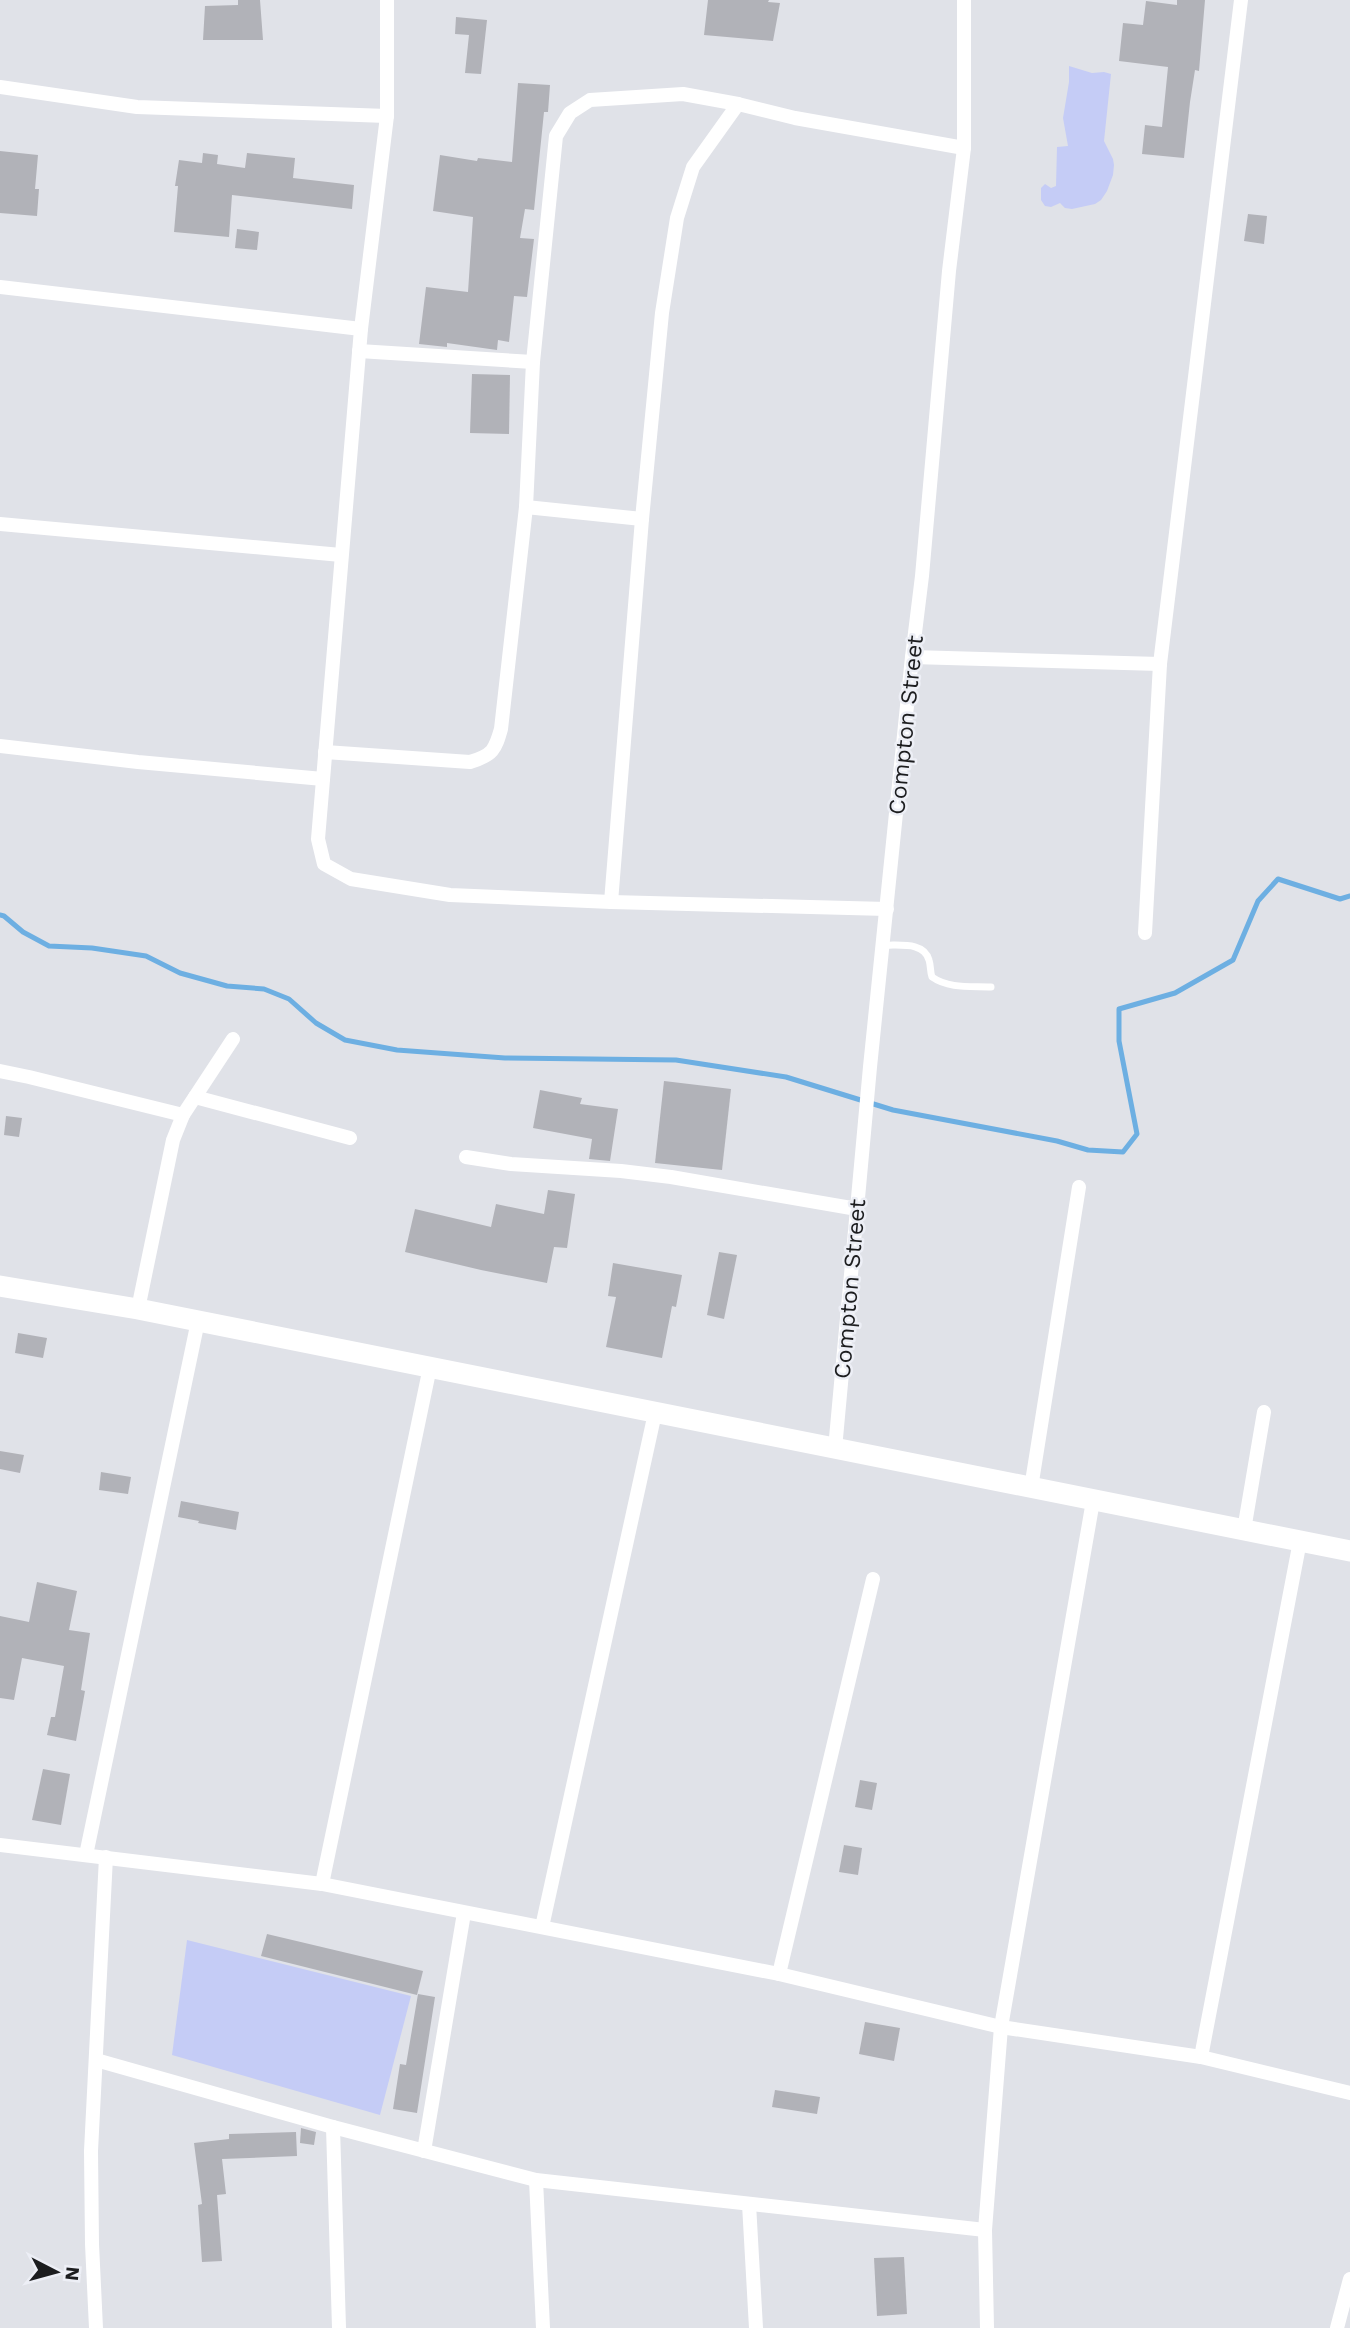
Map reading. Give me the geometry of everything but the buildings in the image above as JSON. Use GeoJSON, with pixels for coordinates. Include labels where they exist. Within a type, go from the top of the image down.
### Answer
{"type":"FeatureCollection","features":[{"type":"Feature","properties":{"kind":"street"},"geometry":{"type":"LineString","coordinates":[[387,0],[387,116],[361,329],[341,555],[318,839],[324,864],[351,879],[450,895],[887,909]]}},
{"type":"Feature","properties":{"kind":"street","name":"Compton Street"},"geometry":{"type":"LineString","coordinates":[[835,1449],[870,1067],[925,551],[949,271],[964,148],[964,0]]}},
{"type":"Feature","properties":{"kind":"street"},"geometry":{"type":"LineString","coordinates":[[1145,933],[1160,664],[1241,0]]}},
{"type":"Feature","properties":{"kind":"street"},"geometry":{"type":"LineString","coordinates":[[0,87],[137,107],[387,116]]}},
{"type":"Feature","properties":{"kind":"street"},"geometry":{"type":"LineString","coordinates":[[326,752],[471,762],[484,758],[495,749],[502,729],[526,507],[533,362],[556,135],[570,113],[590,100],[683,94],[794,118],[964,148]]}},
{"type":"Feature","properties":{"kind":"street"},"geometry":{"type":"LineString","coordinates":[[611,902],[642,519],[662,313],[677,219],[693,167],[738,104]]}},
{"type":"Feature","properties":{"kind":"street"},"geometry":{"type":"LineString","coordinates":[[0,287],[361,329]]}},
{"type":"Feature","properties":{"kind":"street"},"geometry":{"type":"LineString","coordinates":[[359,351],[533,362]]}},
{"type":"Feature","properties":{"kind":"street"},"geometry":{"type":"LineString","coordinates":[[526,507],[642,519]]}},
{"type":"Feature","properties":{"kind":"street"},"geometry":{"type":"LineString","coordinates":[[0,524],[341,555]]}},
{"type":"Feature","properties":{"kind":"street"},"geometry":{"type":"LineString","coordinates":[[912,657],[1160,664]]}},
{"type":"Feature","properties":{"kind":"street"},"geometry":{"type":"LineString","coordinates":[[0,746],[323,779]]}},
{"type":"Feature","properties":{"kind":"street"},"geometry":{"type":"LineString","coordinates":[[138,1309],[173,1140],[183,1115],[233,1039]]}},
{"type":"Feature","properties":{"kind":"street"},"geometry":{"type":"LineString","coordinates":[[0,1071],[183,1115]]}},
{"type":"Feature","properties":{"kind":"street"},"geometry":{"type":"LineString","coordinates":[[195,1097],[350,1138]]}},
{"type":"Feature","properties":{"kind":"street"},"geometry":{"type":"LineString","coordinates":[[466,1157],[511,1164],[671,1177],[858,1209]]}},
{"type":"Feature","properties":{"kind":"street"},"geometry":{"type":"LineString","coordinates":[[1031,1488],[1079,1187]]}},
{"type":"Feature","properties":{"kind":"street"},"geometry":{"type":"LineString","coordinates":[[0,1286],[138,1309],[1350,1551]]}},
{"type":"Feature","properties":{"kind":"street"},"geometry":{"type":"LineString","coordinates":[[86,1855],[198,1321]]}},
{"type":"Feature","properties":{"kind":"street"},"geometry":{"type":"LineString","coordinates":[[321,1884],[430,1367]]}},
{"type":"Feature","properties":{"kind":"street"},"geometry":{"type":"LineString","coordinates":[[1244,1530],[1264,1412]]}},
{"type":"Feature","properties":{"kind":"street"},"geometry":{"type":"LineString","coordinates":[[542,1927],[655,1413]]}},
{"type":"Feature","properties":{"kind":"street"},"geometry":{"type":"LineString","coordinates":[[987,2328],[985,2230],[1001,2027],[1093,1501]]}},
{"type":"Feature","properties":{"kind":"street"},"geometry":{"type":"LineString","coordinates":[[1201,2057],[1300,1541]]}},
{"type":"Feature","properties":{"kind":"street"},"geometry":{"type":"LineString","coordinates":[[779,1974],[873,1579]]}},
{"type":"Feature","properties":{"kind":"street"},"geometry":{"type":"LineString","coordinates":[[0,1845],[321,1884],[779,1974],[1001,2027],[1201,2057],[1350,2092]]}},
{"type":"Feature","properties":{"kind":"street"},"geometry":{"type":"LineString","coordinates":[[96,2328],[91,2151],[106,1857]]}},
{"type":"Feature","properties":{"kind":"street"},"geometry":{"type":"LineString","coordinates":[[424,2151],[464,1913]]}},
{"type":"Feature","properties":{"kind":"street"},"geometry":{"type":"LineString","coordinates":[[96,2060],[333,2127],[536,2180],[985,2230]]}},
{"type":"Feature","properties":{"kind":"street"},"geometry":{"type":"LineString","coordinates":[[333,2127],[339,2328]]}},
{"type":"Feature","properties":{"kind":"street"},"geometry":{"type":"LineString","coordinates":[[536,2180],[543,2328]]}},
{"type":"Feature","properties":{"kind":"street"},"geometry":{"type":"LineString","coordinates":[[749,2204],[755,2328]]}},
{"type":"Feature","properties":{"kind":"street"},"geometry":{"type":"LineString","coordinates":[[1337,2328],[1350,2279]]}},
{"type":"Feature","properties":{"kind":"lane"},"geometry":{"type":"LineString","coordinates":[[883,945],[922,949],[929,960],[932,978],[939,982],[991,987]]}},
{"type":"Feature","properties":{"kind":"shaded area"},"geometry":{"type":"Polygon","coordinates":[[[1069,66],[1092,73],[1111,74],[1104,141],[1114,165],[1113,175],[1101,200],[1072,209],[1065,208],[1060,203],[1051,207],[1045,206],[1041,200],[1041,188],[1045,184],[1051,188],[1056,186],[1057,147],[1068,146],[1063,118],[1069,66]]]}},
{"type":"Feature","properties":{"kind":"shaded area"},"geometry":{"type":"Polygon","coordinates":[[[187,1940],[411,1996],[380,2115],[172,2055],[187,1940]]]}},
{"type":"Feature","properties":{"kind":"waterway"},"geometry":{"type":"LineString","coordinates":[[0,915],[49,946],[92,948],[146,956],[180,973],[227,986],[264,989],[289,999],[316,1023],[345,1040],[397,1050],[505,1058],[676,1060],[786,1077],[893,1110],[1057,1141],[1088,1150],[1123,1152],[1137,1134],[1119,1041],[1119,1009],[1175,993],[1233,960],[1258,901],[1278,879],[1340,899],[1350,896]]}}]}
